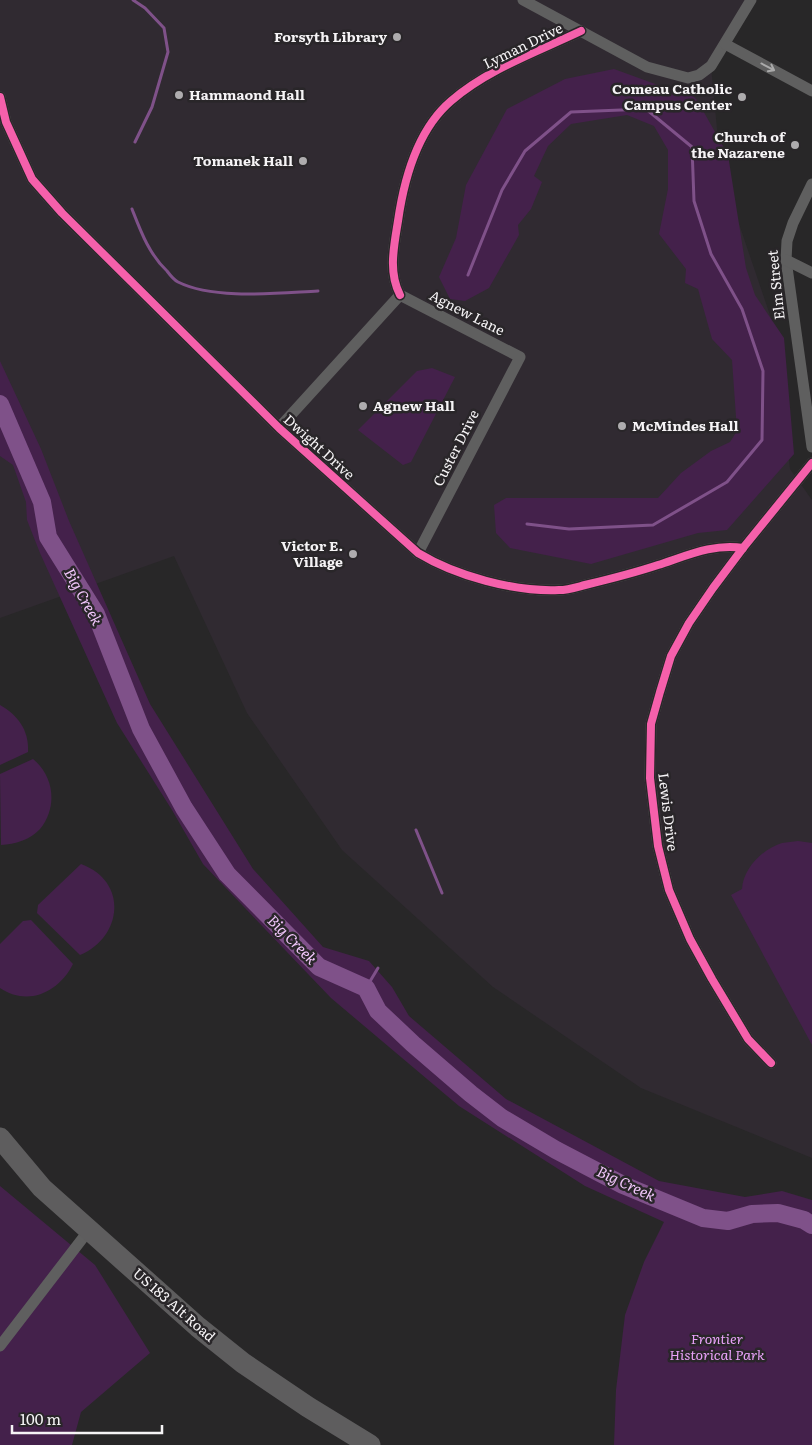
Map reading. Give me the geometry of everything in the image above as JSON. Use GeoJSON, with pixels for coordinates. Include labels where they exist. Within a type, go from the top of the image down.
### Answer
{"type":"FeatureCollection","features":[{"type":"Feature","properties":{"kind":"highway","name":"US 183 Alt Road"},"geometry":{"type":"LineString","coordinates":[[0,1138],[42,1188],[198,1328],[244,1363],[308,1407],[370,1445]]}},
{"type":"Feature","properties":{"kind":"street"},"geometry":{"type":"LineString","coordinates":[[523,0],[647,67],[688,78],[699,75],[711,66],[751,0]]}},
{"type":"Feature","properties":{"kind":"street","name":"Lyman Drive"},"geometry":{"type":"LineString","coordinates":[[400,295],[395,286],[393,268],[393,251],[400,205],[407,177],[418,149],[432,124],[450,102],[492,73],[581,32]]}},
{"type":"Feature","properties":{"kind":"street"},"geometry":{"type":"LineString","coordinates":[[725,44],[812,91]]}},
{"type":"Feature","properties":{"kind":"street","name":"Dwight Drive"},"geometry":{"type":"LineString","coordinates":[[0,97],[6,122],[32,179],[62,213],[279,428],[418,553],[438,565],[491,583],[560,590],[627,575],[703,550],[728,545],[743,548]]}},
{"type":"Feature","properties":{"kind":"street","name":"Elm Street"},"geometry":{"type":"LineString","coordinates":[[812,184],[793,223],[787,241],[786,260],[812,447]]}},
{"type":"Feature","properties":{"kind":"street"},"geometry":{"type":"LineString","coordinates":[[786,260],[812,273]]}},
{"type":"Feature","properties":{"kind":"street"},"geometry":{"type":"LineString","coordinates":[[279,428],[400,295]]}},
{"type":"Feature","properties":{"kind":"street","name":"Agnew Lane"},"geometry":{"type":"LineString","coordinates":[[400,295],[520,357]]}},
{"type":"Feature","properties":{"kind":"street","name":"Custer Drive"},"geometry":{"type":"LineString","coordinates":[[418,553],[520,357]]}},
{"type":"Feature","properties":{"kind":"street","name":"Lewis Drive"},"geometry":{"type":"LineString","coordinates":[[771,1062],[748,1039],[712,979],[690,939],[669,890],[658,846],[650,773],[652,724],[671,656],[689,623],[712,588],[812,463]]}},
{"type":"Feature","properties":{"kind":"street"},"geometry":{"type":"LineString","coordinates":[[0,1346],[89,1230]]}},
{"type":"Feature","properties":{"kind":"shaded area"},"geometry":{"type":"Polygon","coordinates":[[[0,0],[749,0],[711,66],[717,129],[736,215],[773,324],[790,469],[812,500],[812,1158],[641,1088],[493,987],[342,850],[247,713],[174,556],[0,618],[0,0]]]}},
{"type":"Feature","properties":{"kind":"green space"},"geometry":{"type":"Polygon","coordinates":[[[614,69],[669,89],[690,93],[697,100],[728,155],[746,268],[755,295],[784,338],[794,454],[727,530],[698,533],[591,564],[510,548],[496,533],[494,505],[506,498],[658,498],[681,473],[711,451],[730,442],[737,431],[732,360],[712,339],[698,289],[685,283],[686,269],[659,234],[668,189],[668,150],[654,126],[627,115],[571,124],[548,146],[534,176],[542,182],[531,209],[518,225],[519,235],[489,288],[465,301],[450,299],[439,277],[456,238],[466,185],[507,109],[565,79],[614,69]]]}},
{"type":"Feature","properties":{"kind":"green space","name":"Frontier Historical Park"},"geometry":{"type":"Polygon","coordinates":[[[0,361],[41,449],[69,521],[150,704],[253,869],[323,947],[369,961],[392,987],[409,1016],[506,1099],[659,1181],[745,1197],[782,1191],[812,1200],[812,1445],[614,1445],[616,1390],[625,1315],[644,1262],[664,1222],[585,1186],[459,1106],[331,998],[203,864],[172,810],[117,723],[40,553],[27,520],[26,502],[13,465],[0,456],[0,361]]]}},
{"type":"Feature","properties":{"kind":"green space"},"geometry":{"type":"Polygon","coordinates":[[[432,368],[455,377],[411,462],[403,465],[358,430],[417,371],[432,368]]]}},
{"type":"Feature","properties":{"kind":"green space"},"geometry":{"type":"Polygon","coordinates":[[[0,705],[13,714],[22,725],[27,737],[28,752],[0,765],[0,705]]]}},
{"type":"Feature","properties":{"kind":"green space"},"geometry":{"type":"Polygon","coordinates":[[[33,759],[45,774],[51,792],[51,802],[46,820],[40,829],[27,839],[1,845],[0,774],[33,759]]]}},
{"type":"Feature","properties":{"kind":"green space"},"geometry":{"type":"Polygon","coordinates":[[[798,841],[812,843],[812,1045],[731,895],[742,889],[750,867],[767,850],[782,843],[798,841]]]}},
{"type":"Feature","properties":{"kind":"green space"},"geometry":{"type":"Polygon","coordinates":[[[81,864],[96,872],[107,883],[113,896],[114,909],[112,923],[105,936],[94,947],[80,955],[37,913],[38,905],[81,864]]]}},
{"type":"Feature","properties":{"kind":"green space"},"geometry":{"type":"Polygon","coordinates":[[[31,920],[73,964],[60,982],[42,994],[21,996],[11,994],[0,988],[0,944],[23,921],[31,920]]]}},
{"type":"Feature","properties":{"kind":"green space"},"geometry":{"type":"Polygon","coordinates":[[[0,1186],[95,1265],[150,1353],[81,1412],[72,1445],[0,1445],[0,1186]]]}},
{"type":"Feature","properties":{"kind":"waterway"},"geometry":{"type":"LineString","coordinates":[[133,0],[145,8],[164,28],[168,52],[152,107],[135,142]]}},
{"type":"Feature","properties":{"kind":"waterway"},"geometry":{"type":"LineString","coordinates":[[468,275],[502,190],[525,151],[571,112],[646,109],[692,147],[694,201],[711,254],[742,309],[763,371],[762,440],[727,482],[653,525],[569,529],[527,524]]}},
{"type":"Feature","properties":{"kind":"waterway"},"geometry":{"type":"LineString","coordinates":[[132,209],[150,250],[178,282],[193,288],[227,293],[265,294],[318,291]]}},
{"type":"Feature","properties":{"kind":"waterway","name":"Big Creek"},"geometry":{"type":"LineString","coordinates":[[0,404],[42,502],[48,537],[96,614],[141,729],[184,808],[227,874],[319,967],[366,988],[378,1011],[413,1044],[502,1118],[556,1150],[623,1185],[703,1218],[728,1221],[752,1214],[778,1213],[804,1220],[812,1225]]}},
{"type":"Feature","properties":{"kind":"waterway"},"geometry":{"type":"LineString","coordinates":[[416,830],[442,893]]}},
{"type":"Feature","properties":{"kind":"waterway"},"geometry":{"type":"LineString","coordinates":[[366,988],[378,968]]}},
{"type":"Feature","properties":{"kind":"cycle path"},"geometry":{"type":"LineString","coordinates":[[400,295],[394,277],[393,259],[401,205],[408,172],[429,126],[439,113],[465,90],[497,70],[581,31]]}},
{"type":"Feature","properties":{"kind":"cycle path"},"geometry":{"type":"LineString","coordinates":[[0,97],[6,122],[32,179],[62,213],[279,428],[418,553],[450,569],[486,581],[523,588],[566,590],[622,576],[711,549],[721,547],[743,548]]}},
{"type":"Feature","properties":{"kind":"cycle path"},"geometry":{"type":"LineString","coordinates":[[771,1063],[748,1039],[712,979],[690,939],[669,890],[658,846],[650,778],[651,724],[671,656],[689,623],[743,548],[812,463]]}},
{"type":"Feature","properties":{"kind":"place","name":"Forsyth Library"},"geometry":{"type":"Point","coordinates":[397,37]}},
{"type":"Feature","properties":{"kind":"place","name":"Hammaond Hall"},"geometry":{"type":"Point","coordinates":[179,95]}},
{"type":"Feature","properties":{"kind":"place","name":"Comeau Catholic Campus Center"},"geometry":{"type":"Point","coordinates":[742,97]}},
{"type":"Feature","properties":{"kind":"place","name":"Church of the Nazarene"},"geometry":{"type":"Point","coordinates":[795,145]}},
{"type":"Feature","properties":{"kind":"place","name":"Tomanek Hall"},"geometry":{"type":"Point","coordinates":[303,161]}},
{"type":"Feature","properties":{"kind":"place","name":"Agnew Hall"},"geometry":{"type":"Point","coordinates":[363,406]}},
{"type":"Feature","properties":{"kind":"place","name":"McMindes Hall"},"geometry":{"type":"Point","coordinates":[622,426]}},
{"type":"Feature","properties":{"kind":"place","name":"Victor E. Village"},"geometry":{"type":"Point","coordinates":[353,554]}}]}
